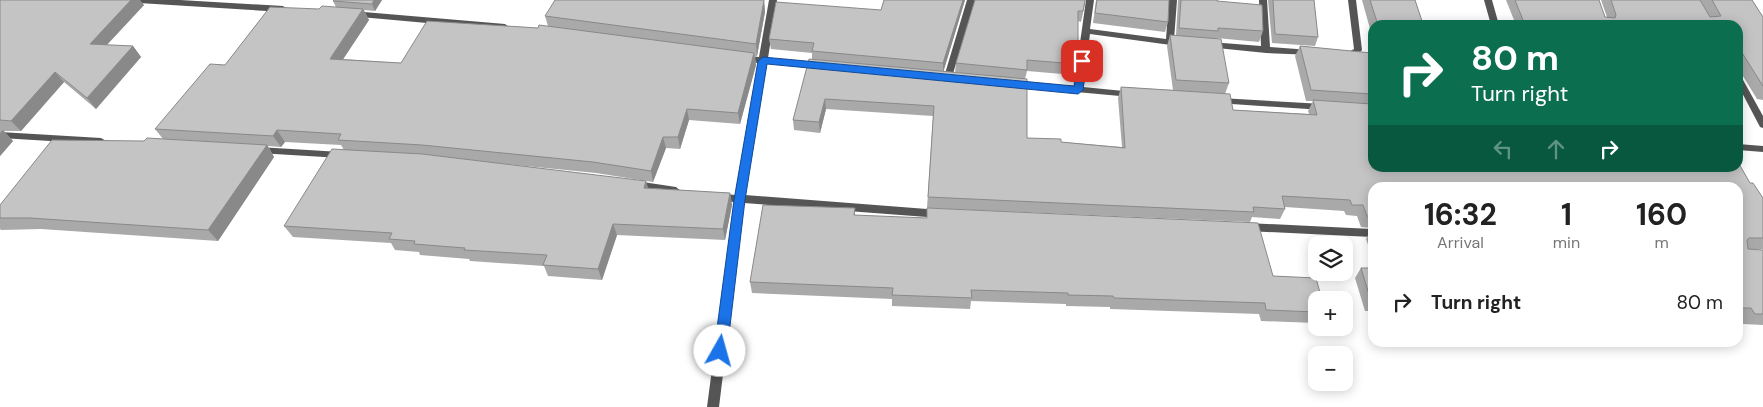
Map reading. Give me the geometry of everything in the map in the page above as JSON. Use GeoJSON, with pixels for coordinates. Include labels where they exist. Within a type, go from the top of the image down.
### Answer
{"type":"FeatureCollection","features":[{"type":"Feature","properties":{"kind":"street"},"geometry":{"type":"LineString","coordinates":[[139,0],[289,9]]}},
{"type":"Feature","properties":{"kind":"street"},"geometry":{"type":"LineString","coordinates":[[713,407],[740,200],[773,0]]}},
{"type":"Feature","properties":{"kind":"street"},"geometry":{"type":"LineString","coordinates":[[948,77],[971,0]]}},
{"type":"Feature","properties":{"kind":"street"},"geometry":{"type":"LineString","coordinates":[[1078,90],[1090,0]]}},
{"type":"Feature","properties":{"kind":"street"},"geometry":{"type":"LineString","coordinates":[[1170,42],[1173,0]]}},
{"type":"Feature","properties":{"kind":"street"},"geometry":{"type":"LineString","coordinates":[[1264,0],[1266,50]]}},
{"type":"Feature","properties":{"kind":"street"},"geometry":{"type":"LineString","coordinates":[[1339,55],[1353,55],[1358,50],[1352,0]]}},
{"type":"Feature","properties":{"kind":"street"},"geometry":{"type":"LineString","coordinates":[[1488,0],[1494,20]]}},
{"type":"Feature","properties":{"kind":"street"},"geometry":{"type":"LineString","coordinates":[[338,13],[514,28]]}},
{"type":"Feature","properties":{"kind":"street"},"geometry":{"type":"LineString","coordinates":[[1086,31],[1189,44]]}},
{"type":"Feature","properties":{"kind":"street"},"geometry":{"type":"LineString","coordinates":[[1199,44],[1320,54]]}},
{"type":"Feature","properties":{"kind":"street"},"geometry":{"type":"LineString","coordinates":[[734,57],[831,67]]}},
{"type":"Feature","properties":{"kind":"street"},"geometry":{"type":"LineString","coordinates":[[1003,83],[1143,95]]}},
{"type":"Feature","properties":{"kind":"street"},"geometry":{"type":"LineString","coordinates":[[1743,87],[1763,125]]}},
{"type":"Feature","properties":{"kind":"street"},"geometry":{"type":"LineString","coordinates":[[1209,100],[1334,108]]}},
{"type":"Feature","properties":{"kind":"street"},"geometry":{"type":"LineString","coordinates":[[0,135],[111,141]]}},
{"type":"Feature","properties":{"kind":"street"},"geometry":{"type":"LineString","coordinates":[[1743,147],[1763,149]]}},
{"type":"Feature","properties":{"kind":"street"},"geometry":{"type":"LineString","coordinates":[[245,149],[351,156]]}},
{"type":"Feature","properties":{"kind":"street"},"geometry":{"type":"LineString","coordinates":[[625,184],[682,192]]}},
{"type":"Feature","properties":{"kind":"street"},"geometry":{"type":"LineString","coordinates":[[711,196],[740,200],[950,215]]}},
{"type":"Feature","properties":{"kind":"street"},"geometry":{"type":"LineString","coordinates":[[1238,227],[1368,233]]}},
{"type":"Feature","properties":{"kind":"building"},"geometry":{"type":"Polygon","coordinates":[[[0,0],[131,0],[90,44],[133,46],[87,98],[55,72],[11,121],[0,120],[0,0]]]}},
{"type":"Feature","properties":{"kind":"building"},"geometry":{"type":"Polygon","coordinates":[[[334,0],[374,0],[372,4],[334,0]]]}},
{"type":"Feature","properties":{"kind":"building"},"geometry":{"type":"Polygon","coordinates":[[[555,0],[764,0],[756,44],[545,16],[555,0]]]}},
{"type":"Feature","properties":{"kind":"building"},"geometry":{"type":"Polygon","coordinates":[[[884,0],[963,0],[943,63],[812,51],[814,43],[769,39],[776,2],[881,10],[884,0]]]}},
{"type":"Feature","properties":{"kind":"building"},"geometry":{"type":"Polygon","coordinates":[[[975,0],[1085,0],[1083,11],[1078,11],[1076,64],[1027,60],[1027,70],[956,63],[975,0]]]}},
{"type":"Feature","properties":{"kind":"building"},"geometry":{"type":"Polygon","coordinates":[[[1097,0],[1169,0],[1168,22],[1095,13],[1097,0]]]}},
{"type":"Feature","properties":{"kind":"building"},"geometry":{"type":"Polygon","coordinates":[[[1181,0],[1217,0],[1262,5],[1263,31],[1218,28],[1218,31],[1179,28],[1181,0]]]}},
{"type":"Feature","properties":{"kind":"building"},"geometry":{"type":"Polygon","coordinates":[[[1273,0],[1314,0],[1318,37],[1275,34],[1273,0]]]}},
{"type":"Feature","properties":{"kind":"building"},"geometry":{"type":"Polygon","coordinates":[[[1370,0],[1415,0],[1422,20],[1376,20],[1370,0]]]}},
{"type":"Feature","properties":{"kind":"building"},"geometry":{"type":"Polygon","coordinates":[[[1515,0],[1599,0],[1605,17],[1615,18],[1616,15],[1611,0],[1700,0],[1710,17],[1721,16],[1712,0],[1752,0],[1763,17],[1763,86],[1743,54],[1743,20],[1523,20],[1515,0]]]}},
{"type":"Feature","properties":{"kind":"building"},"geometry":{"type":"Polygon","coordinates":[[[322,6],[363,9],[330,59],[401,63],[427,21],[538,28],[539,25],[754,53],[738,113],[687,109],[678,137],[663,137],[651,171],[593,162],[422,145],[338,140],[341,134],[277,130],[273,136],[155,129],[210,64],[225,65],[270,7],[319,9],[322,6]]]}},
{"type":"Feature","properties":{"kind":"building"},"geometry":{"type":"Polygon","coordinates":[[[1170,35],[1221,39],[1229,83],[1176,80],[1170,35]]]}},
{"type":"Feature","properties":{"kind":"building"},"geometry":{"type":"Polygon","coordinates":[[[1300,46],[1368,53],[1368,94],[1311,90],[1300,46]]]}},
{"type":"Feature","properties":{"kind":"building"},"geometry":{"type":"Polygon","coordinates":[[[809,59],[1027,79],[1027,138],[1061,139],[1061,142],[1125,148],[1121,87],[1230,94],[1233,110],[1317,115],[1313,100],[1368,104],[1368,172],[1743,171],[1750,183],[1753,183],[1763,198],[1763,238],[1749,238],[1747,240],[1748,249],[1763,250],[1763,314],[1755,314],[1751,308],[1743,308],[1743,182],[1368,182],[1368,216],[1363,205],[1352,205],[1350,200],[1282,196],[1285,209],[1253,207],[1254,212],[928,197],[934,106],[825,99],[819,122],[793,120],[809,59]]]}},
{"type":"Feature","properties":{"kind":"building"},"geometry":{"type":"Polygon","coordinates":[[[147,138],[267,145],[208,230],[30,218],[0,218],[0,205],[52,140],[144,141],[147,138]]]}},
{"type":"Feature","properties":{"kind":"building"},"geometry":{"type":"Polygon","coordinates":[[[332,149],[422,154],[646,181],[644,188],[730,193],[723,229],[613,224],[598,269],[543,265],[547,255],[464,250],[465,248],[414,244],[415,241],[389,239],[392,233],[284,226],[332,149]]]}},
{"type":"Feature","properties":{"kind":"building"},"geometry":{"type":"Polygon","coordinates":[[[763,205],[855,208],[854,215],[927,218],[927,208],[1258,223],[1273,276],[1308,278],[1308,281],[1317,281],[1320,291],[1308,291],[1308,312],[1266,310],[1265,303],[1114,298],[1113,296],[1068,295],[1068,293],[971,290],[972,298],[892,295],[893,288],[750,282],[763,205]]]}},
{"type":"Feature","properties":{"kind":"building"},"geometry":{"type":"Polygon","coordinates":[[[1361,268],[1368,268],[1368,291],[1361,268]]]}},
{"type":"Feature","properties":{"kind":"route"},"geometry":{"type":"LineString","coordinates":[[720,351],[740,200],[763,61],[1078,90],[1082,61]]}}]}
